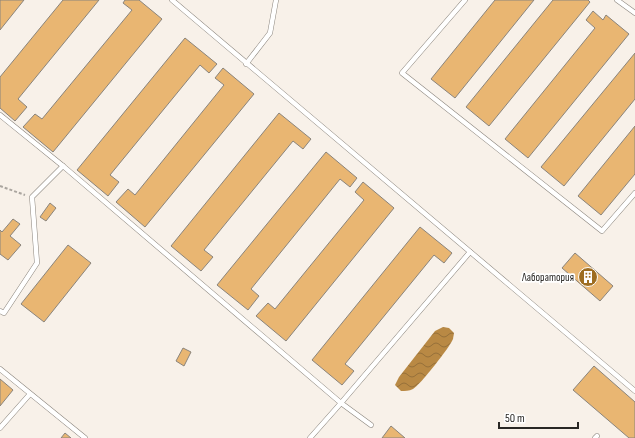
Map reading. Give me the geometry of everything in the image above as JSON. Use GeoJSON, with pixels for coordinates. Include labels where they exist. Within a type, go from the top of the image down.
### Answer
{"type":"FeatureCollection","features":[{"type":"Feature","properties":{"kind":"lane"},"geometry":{"type":"LineString","coordinates":[[172,0],[635,391]]}},
{"type":"Feature","properties":{"kind":"lane"},"geometry":{"type":"LineString","coordinates":[[246,64],[270,33],[276,0]]}},
{"type":"Feature","properties":{"kind":"lane"},"geometry":{"type":"LineString","coordinates":[[465,0],[402,73],[602,231],[635,193]]}},
{"type":"Feature","properties":{"kind":"lane"},"geometry":{"type":"LineString","coordinates":[[617,0],[635,13]]}},
{"type":"Feature","properties":{"kind":"lane"},"geometry":{"type":"LineString","coordinates":[[0,115],[63,166],[342,403],[371,425]]}},
{"type":"Feature","properties":{"kind":"lane"},"geometry":{"type":"LineString","coordinates":[[0,311],[4,313],[38,263],[32,197],[63,166]]}},
{"type":"Feature","properties":{"kind":"lane"},"geometry":{"type":"LineString","coordinates":[[310,438],[342,403],[470,252]]}},
{"type":"Feature","properties":{"kind":"lane"},"geometry":{"type":"LineString","coordinates":[[0,369],[84,438]]}},
{"type":"Feature","properties":{"kind":"lane"},"geometry":{"type":"LineString","coordinates":[[0,428],[30,394]]}},
{"type":"Feature","properties":{"kind":"path"},"geometry":{"type":"LineString","coordinates":[[0,186],[32,197]]}},
{"type":"Feature","properties":{"kind":"water"},"geometry":{"type":"Polygon","coordinates":[[[443,327],[449,328],[454,333],[451,343],[417,386],[410,390],[401,391],[395,385],[399,377],[435,331],[443,327]]]}},
{"type":"Feature","properties":{"kind":"building"},"geometry":{"type":"Polygon","coordinates":[[[0,0],[24,0],[0,30],[0,0]]]}},
{"type":"Feature","properties":{"kind":"building"},"geometry":{"type":"Polygon","coordinates":[[[63,0],[99,0],[18,99],[27,107],[15,121],[0,108],[0,77],[63,0]]]}},
{"type":"Feature","properties":{"kind":"building"},"geometry":{"type":"Polygon","coordinates":[[[125,0],[139,0],[162,19],[53,152],[23,127],[35,114],[42,119],[132,10],[123,3],[125,0]]]}},
{"type":"Feature","properties":{"kind":"building"},"geometry":{"type":"Polygon","coordinates":[[[495,0],[534,0],[455,98],[431,79],[495,0]]]}},
{"type":"Feature","properties":{"kind":"building"},"geometry":{"type":"Polygon","coordinates":[[[553,0],[588,0],[590,2],[489,126],[466,107],[553,0]]]}},
{"type":"Feature","properties":{"kind":"building"},"geometry":{"type":"Polygon","coordinates":[[[593,11],[603,20],[606,15],[629,34],[528,158],[505,139],[595,28],[586,20],[593,11]]]}},
{"type":"Feature","properties":{"kind":"building"},"geometry":{"type":"Polygon","coordinates":[[[185,38],[217,64],[209,73],[200,65],[110,175],[119,182],[108,196],[77,170],[185,38]]]}},
{"type":"Feature","properties":{"kind":"building"},"geometry":{"type":"Polygon","coordinates":[[[635,53],[635,99],[564,186],[541,167],[635,53]]]}},
{"type":"Feature","properties":{"kind":"building"},"geometry":{"type":"Polygon","coordinates":[[[223,68],[254,94],[145,227],[116,202],[128,189],[135,195],[224,85],[215,78],[223,68]]]}},
{"type":"Feature","properties":{"kind":"building"},"geometry":{"type":"Polygon","coordinates":[[[279,113],[311,139],[303,149],[293,141],[204,250],[213,257],[201,271],[171,246],[279,113]]]}},
{"type":"Feature","properties":{"kind":"building"},"geometry":{"type":"Polygon","coordinates":[[[635,126],[635,174],[601,215],[578,196],[635,126]]]}},
{"type":"Feature","properties":{"kind":"building"},"geometry":{"type":"Polygon","coordinates":[[[326,152],[357,178],[350,187],[340,179],[251,289],[259,296],[248,310],[217,285],[326,152]]]}},
{"type":"Feature","properties":{"kind":"building"},"geometry":{"type":"Polygon","coordinates":[[[363,182],[394,208],[286,341],[256,316],[268,303],[275,309],[364,200],[355,192],[363,182]]]}},
{"type":"Feature","properties":{"kind":"building"},"geometry":{"type":"Polygon","coordinates":[[[50,203],[56,208],[46,221],[40,217],[50,203]]]}},
{"type":"Feature","properties":{"kind":"building"},"geometry":{"type":"Polygon","coordinates":[[[13,219],[20,224],[10,236],[21,245],[8,260],[0,254],[0,230],[2,232],[13,219]]]}},
{"type":"Feature","properties":{"kind":"building"},"geometry":{"type":"Polygon","coordinates":[[[420,227],[452,253],[444,263],[434,255],[345,364],[354,371],[342,385],[312,360],[420,227]]]}},
{"type":"Feature","properties":{"kind":"building"},"geometry":{"type":"Polygon","coordinates":[[[68,245],[91,263],[44,322],[21,304],[68,245]]]}},
{"type":"Feature","properties":{"kind":"building","name":"Лаборатория"},"geometry":{"type":"Polygon","coordinates":[[[575,253],[613,286],[600,301],[562,268],[575,253]]]}},
{"type":"Feature","properties":{"kind":"building"},"geometry":{"type":"Polygon","coordinates":[[[183,348],[191,352],[184,366],[176,361],[183,348]]]}},
{"type":"Feature","properties":{"kind":"building"},"geometry":{"type":"Polygon","coordinates":[[[594,366],[635,402],[635,438],[629,438],[573,390],[594,366]]]}},
{"type":"Feature","properties":{"kind":"building"},"geometry":{"type":"Polygon","coordinates":[[[0,379],[13,390],[0,406],[0,379]]]}},
{"type":"Feature","properties":{"kind":"building"},"geometry":{"type":"Polygon","coordinates":[[[391,426],[405,438],[382,438],[391,426]]]}},
{"type":"Feature","properties":{"kind":"building"},"geometry":{"type":"Polygon","coordinates":[[[65,433],[71,438],[61,438],[65,433]]]}},
{"type":"Feature","properties":{"kind":"place","name":"Лаборатория"},"geometry":{"type":"Point","coordinates":[588,277]}}]}
